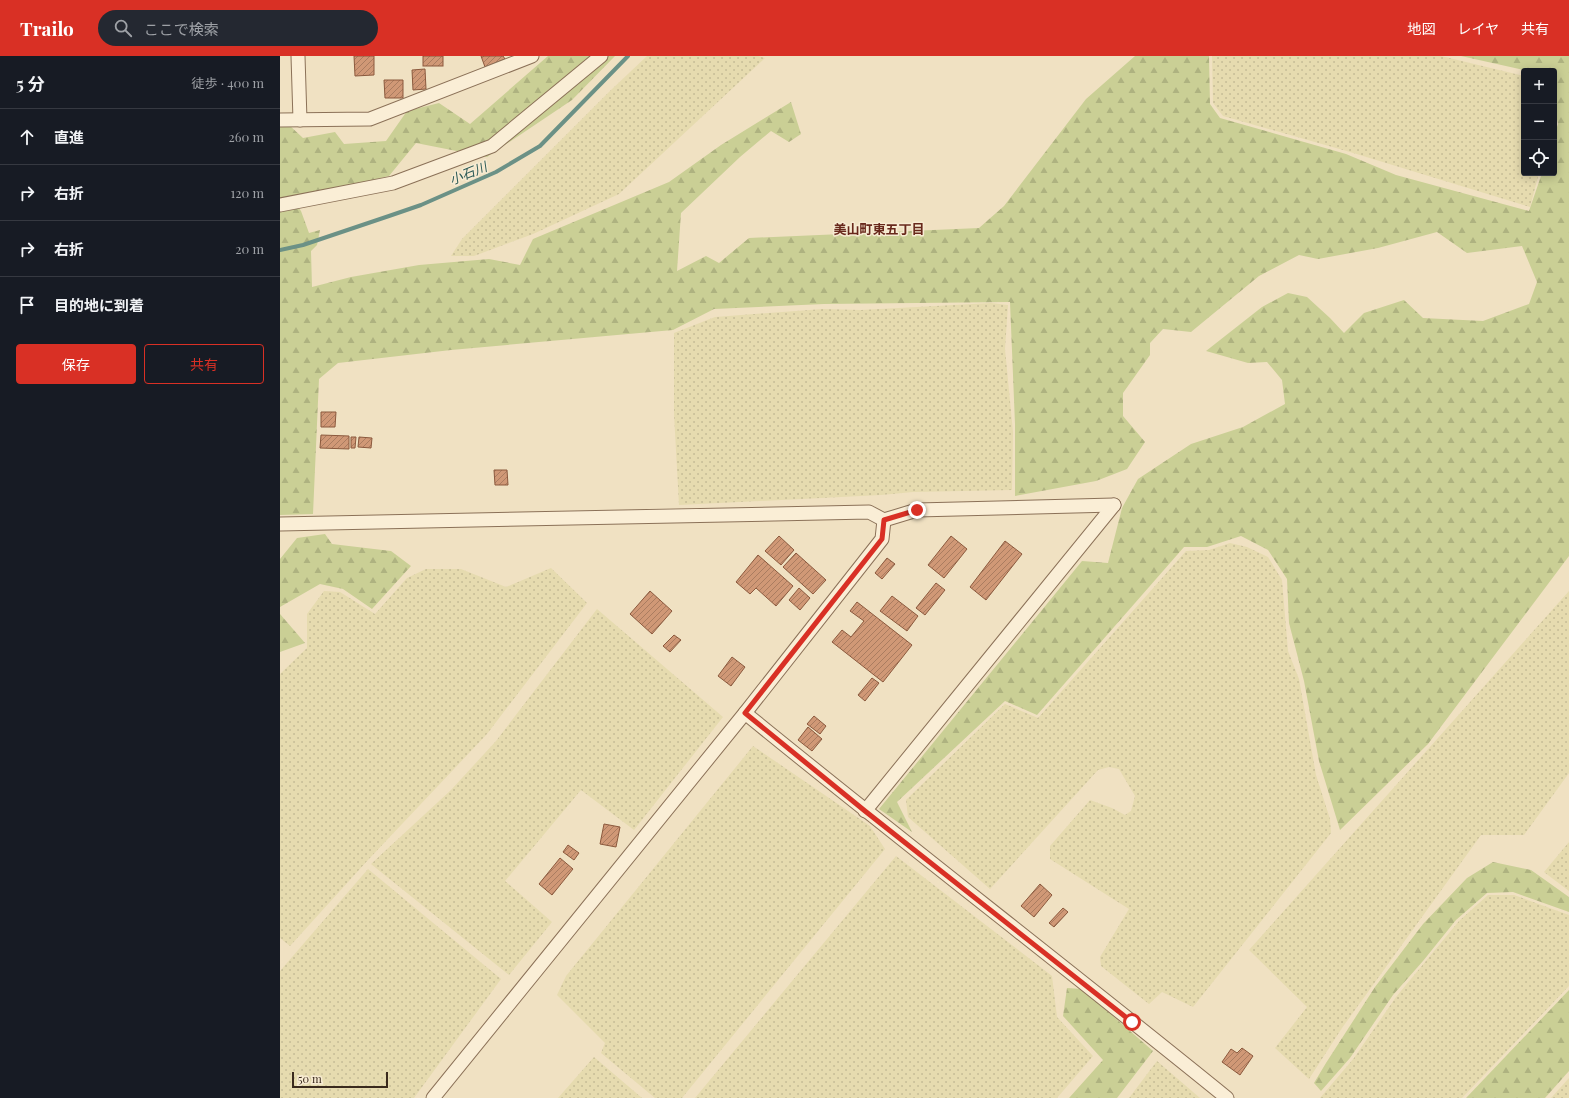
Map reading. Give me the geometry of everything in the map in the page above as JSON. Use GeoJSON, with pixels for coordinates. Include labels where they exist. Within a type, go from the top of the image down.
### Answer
{"type":"FeatureCollection","features":[{"type":"Feature","properties":{"kind":"street"},"geometry":{"type":"LineString","coordinates":[[298,56],[300,120]]}},
{"type":"Feature","properties":{"kind":"street"},"geometry":{"type":"LineString","coordinates":[[280,120],[370,120],[532,56]]}},
{"type":"Feature","properties":{"kind":"street"},"geometry":{"type":"LineString","coordinates":[[280,205],[393,183],[492,146],[601,56]]}},
{"type":"Feature","properties":{"kind":"street"},"geometry":{"type":"LineString","coordinates":[[280,524],[869,512],[884,520],[917,510],[1114,505],[865,811]]}},
{"type":"Feature","properties":{"kind":"street"},"geometry":{"type":"LineString","coordinates":[[433,1098],[745,713],[882,539],[884,520]]}},
{"type":"Feature","properties":{"kind":"street"},"geometry":{"type":"LineString","coordinates":[[745,713],[865,811],[1227,1098]]}},
{"type":"Feature","properties":{"kind":"shaded area"},"geometry":{"type":"Polygon","coordinates":[[[647,56],[758,56],[765,58],[619,194],[533,234],[474,256],[451,256],[462,239],[647,56]]]}},
{"type":"Feature","properties":{"kind":"shaded area"},"geometry":{"type":"Polygon","coordinates":[[[1212,56],[1441,56],[1521,75],[1521,176],[1538,176],[1530,207],[1350,152],[1223,116],[1213,103],[1212,56]]]}},
{"type":"Feature","properties":{"kind":"shaded area"},"geometry":{"type":"Polygon","coordinates":[[[991,303],[1008,305],[1005,349],[1013,432],[1012,490],[913,492],[881,495],[679,505],[674,414],[674,333],[715,317],[823,309],[861,310],[991,303]]]}},
{"type":"Feature","properties":{"kind":"shaded area"},"geometry":{"type":"Polygon","coordinates":[[[1230,543],[1247,547],[1268,557],[1282,580],[1288,651],[1299,679],[1316,775],[1330,819],[1331,833],[1193,1007],[1162,992],[1149,1004],[1101,966],[1100,957],[1129,909],[1050,859],[1050,846],[1090,800],[1112,808],[1125,815],[1131,811],[1135,796],[1119,769],[1109,767],[1098,770],[990,889],[908,817],[906,800],[1005,704],[1038,718],[1186,551],[1209,550],[1230,543]]]}},
{"type":"Feature","properties":{"kind":"shaded area"},"geometry":{"type":"Polygon","coordinates":[[[551,568],[587,603],[487,734],[368,860],[290,946],[280,938],[280,674],[307,648],[307,614],[324,591],[340,592],[375,614],[407,578],[426,569],[461,569],[506,587],[551,568]]]}},
{"type":"Feature","properties":{"kind":"shaded area"},"geometry":{"type":"Polygon","coordinates":[[[1569,591],[1569,773],[1524,835],[1481,835],[1342,1028],[1309,1079],[1275,1048],[1307,1007],[1249,950],[1569,591]]]}},
{"type":"Feature","properties":{"kind":"shaded area"},"geometry":{"type":"Polygon","coordinates":[[[597,609],[723,717],[634,830],[581,790],[505,881],[552,922],[509,975],[371,864],[451,790],[496,741],[597,609]]]}},
{"type":"Feature","properties":{"kind":"shaded area"},"geometry":{"type":"Polygon","coordinates":[[[753,746],[870,826],[885,849],[682,1098],[655,1098],[601,1053],[605,1043],[557,995],[566,976],[753,746]]]}},
{"type":"Feature","properties":{"kind":"shaded area"},"geometry":{"type":"Polygon","coordinates":[[[1569,842],[1569,891],[1544,872],[1569,842]]]}},
{"type":"Feature","properties":{"kind":"shaded area"},"geometry":{"type":"Polygon","coordinates":[[[896,856],[1052,976],[1057,1017],[1093,1056],[1057,1098],[695,1098],[896,856]]]}},
{"type":"Feature","properties":{"kind":"shaded area"},"geometry":{"type":"Polygon","coordinates":[[[368,869],[501,979],[414,1098],[280,1098],[280,971],[368,869]]]}},
{"type":"Feature","properties":{"kind":"shaded area"},"geometry":{"type":"Polygon","coordinates":[[[1488,895],[1514,895],[1569,915],[1569,986],[1462,1098],[1320,1098],[1354,1058],[1396,997],[1459,921],[1488,895]]]}},
{"type":"Feature","properties":{"kind":"shaded area"},"geometry":{"type":"Polygon","coordinates":[[[594,1057],[642,1098],[558,1098],[594,1057]]]}},
{"type":"Feature","properties":{"kind":"shaded area"},"geometry":{"type":"Polygon","coordinates":[[[1157,1061],[1200,1098],[1129,1098],[1157,1061]]]}},
{"type":"Feature","properties":{"kind":"shaded area"},"geometry":{"type":"Polygon","coordinates":[[[1569,1078],[1569,1098],[1551,1098],[1569,1078]]]}},
{"type":"Feature","properties":{"kind":"green space"},"geometry":{"type":"Polygon","coordinates":[[[548,56],[615,56],[572,100],[487,157],[416,143],[389,176],[291,198],[301,211],[309,233],[320,230],[317,245],[311,251],[312,287],[351,277],[419,265],[489,259],[520,265],[533,239],[669,182],[721,145],[791,102],[801,134],[789,142],[771,131],[740,157],[681,213],[677,271],[706,256],[719,263],[749,238],[979,228],[1004,206],[1086,99],[1135,56],[1209,56],[1210,104],[1220,118],[1346,154],[1396,175],[1529,211],[1541,176],[1557,176],[1557,68],[1521,68],[1521,69],[1461,56],[1569,56],[1569,556],[1428,744],[1340,830],[1319,761],[1304,681],[1289,623],[1287,579],[1268,550],[1241,536],[1207,547],[1184,547],[1037,715],[1005,701],[897,802],[912,832],[879,809],[1082,561],[1108,563],[1122,508],[1138,479],[1191,444],[1243,427],[1285,404],[1282,380],[1267,362],[1248,363],[1206,351],[1262,307],[1288,293],[1307,297],[1344,333],[1364,313],[1404,300],[1423,318],[1483,321],[1529,304],[1537,282],[1522,246],[1467,253],[1437,232],[1378,248],[1318,259],[1299,255],[1259,276],[1191,332],[1163,329],[1150,343],[1150,355],[1123,393],[1123,416],[1145,442],[1127,469],[1096,481],[1015,496],[1015,424],[1010,302],[824,304],[714,309],[673,330],[451,350],[338,363],[319,379],[313,514],[280,515],[280,125],[289,125],[303,138],[335,132],[344,144],[386,141],[407,111],[439,103],[470,124],[548,56]]]}},
{"type":"Feature","properties":{"kind":"green space"},"geometry":{"type":"Polygon","coordinates":[[[325,534],[332,544],[391,551],[411,566],[372,609],[343,589],[320,584],[280,607],[280,559],[297,538],[325,534]]]}},
{"type":"Feature","properties":{"kind":"green space"},"geometry":{"type":"Polygon","coordinates":[[[280,614],[305,643],[280,652],[280,614]]]}},
{"type":"Feature","properties":{"kind":"green space"},"geometry":{"type":"Polygon","coordinates":[[[1493,862],[1531,870],[1569,897],[1569,912],[1513,892],[1487,893],[1456,920],[1393,995],[1350,1058],[1321,1091],[1314,1083],[1375,987],[1423,924],[1467,878],[1493,862]]]}},
{"type":"Feature","properties":{"kind":"green space"},"geometry":{"type":"Polygon","coordinates":[[[1067,988],[1082,989],[1153,1051],[1117,1098],[1069,1098],[1103,1060],[1063,1016],[1067,988]]]}},
{"type":"Feature","properties":{"kind":"green space"},"geometry":{"type":"Polygon","coordinates":[[[1569,990],[1569,1071],[1545,1098],[1466,1098],[1569,990]]]}},
{"type":"Feature","properties":{"kind":"building"},"geometry":{"type":"Polygon","coordinates":[[[354,56],[374,56],[374,75],[355,76],[354,56]]]}},
{"type":"Feature","properties":{"kind":"building"},"geometry":{"type":"Polygon","coordinates":[[[423,56],[443,56],[443,66],[423,66],[423,56]]]}},
{"type":"Feature","properties":{"kind":"building"},"geometry":{"type":"Polygon","coordinates":[[[481,56],[503,56],[505,59],[485,67],[481,56]]]}},
{"type":"Feature","properties":{"kind":"building"},"geometry":{"type":"Polygon","coordinates":[[[425,69],[426,89],[413,90],[412,70],[425,69]]]}},
{"type":"Feature","properties":{"kind":"building"},"geometry":{"type":"Polygon","coordinates":[[[384,80],[403,80],[403,98],[385,98],[384,80]]]}},
{"type":"Feature","properties":{"kind":"building"},"geometry":{"type":"Polygon","coordinates":[[[321,412],[336,412],[335,427],[321,427],[321,412]]]}},
{"type":"Feature","properties":{"kind":"building"},"geometry":{"type":"Polygon","coordinates":[[[321,435],[349,436],[349,449],[320,448],[321,435]]]}},
{"type":"Feature","properties":{"kind":"building"},"geometry":{"type":"Polygon","coordinates":[[[351,437],[356,437],[355,448],[351,448],[351,437]]]}},
{"type":"Feature","properties":{"kind":"building"},"geometry":{"type":"Polygon","coordinates":[[[359,437],[372,438],[371,448],[358,447],[359,437]]]}},
{"type":"Feature","properties":{"kind":"building"},"geometry":{"type":"Polygon","coordinates":[[[494,470],[507,470],[508,485],[495,485],[494,470]]]}},
{"type":"Feature","properties":{"kind":"building"},"geometry":{"type":"Polygon","coordinates":[[[779,536],[794,550],[781,565],[765,551],[779,536]]]}},
{"type":"Feature","properties":{"kind":"building"},"geometry":{"type":"Polygon","coordinates":[[[951,536],[967,549],[944,578],[928,565],[951,536]]]}},
{"type":"Feature","properties":{"kind":"building"},"geometry":{"type":"Polygon","coordinates":[[[1005,541],[1022,554],[986,600],[970,587],[1005,541]]]}},
{"type":"Feature","properties":{"kind":"building"},"geometry":{"type":"Polygon","coordinates":[[[796,553],[826,580],[813,594],[783,567],[796,553]]]}},
{"type":"Feature","properties":{"kind":"building"},"geometry":{"type":"Polygon","coordinates":[[[758,555],[793,586],[776,606],[756,588],[750,594],[736,582],[758,555]]]}},
{"type":"Feature","properties":{"kind":"building"},"geometry":{"type":"Polygon","coordinates":[[[887,558],[895,564],[882,579],[875,573],[887,558]]]}},
{"type":"Feature","properties":{"kind":"building"},"geometry":{"type":"Polygon","coordinates":[[[936,583],[945,590],[925,615],[916,608],[936,583]]]}},
{"type":"Feature","properties":{"kind":"building"},"geometry":{"type":"Polygon","coordinates":[[[799,588],[810,598],[800,610],[789,600],[799,588]]]}},
{"type":"Feature","properties":{"kind":"building"},"geometry":{"type":"Polygon","coordinates":[[[650,591],[672,611],[652,634],[630,614],[650,591]]]}},
{"type":"Feature","properties":{"kind":"building"},"geometry":{"type":"Polygon","coordinates":[[[892,596],[918,616],[907,631],[880,611],[892,596]]]}},
{"type":"Feature","properties":{"kind":"building"},"geometry":{"type":"Polygon","coordinates":[[[857,602],[912,645],[883,682],[832,642],[842,630],[851,637],[864,621],[850,611],[857,602]]]}},
{"type":"Feature","properties":{"kind":"building"},"geometry":{"type":"Polygon","coordinates":[[[674,635],[681,640],[670,652],[663,646],[674,635]]]}},
{"type":"Feature","properties":{"kind":"building"},"geometry":{"type":"Polygon","coordinates":[[[732,657],[745,667],[731,686],[718,676],[732,657]]]}},
{"type":"Feature","properties":{"kind":"building"},"geometry":{"type":"Polygon","coordinates":[[[872,678],[879,683],[865,701],[858,695],[872,678]]]}},
{"type":"Feature","properties":{"kind":"building"},"geometry":{"type":"Polygon","coordinates":[[[814,716],[826,726],[820,734],[807,724],[814,716]]]}},
{"type":"Feature","properties":{"kind":"building"},"geometry":{"type":"Polygon","coordinates":[[[808,727],[822,739],[812,751],[798,740],[808,727]]]}},
{"type":"Feature","properties":{"kind":"building"},"geometry":{"type":"Polygon","coordinates":[[[604,824],[620,827],[616,847],[600,844],[604,824]]]}},
{"type":"Feature","properties":{"kind":"building"},"geometry":{"type":"Polygon","coordinates":[[[568,845],[579,853],[574,860],[563,852],[568,845]]]}},
{"type":"Feature","properties":{"kind":"building"},"geometry":{"type":"Polygon","coordinates":[[[560,858],[573,869],[552,895],[539,884],[560,858]]]}},
{"type":"Feature","properties":{"kind":"building"},"geometry":{"type":"Polygon","coordinates":[[[1040,884],[1052,895],[1034,917],[1021,906],[1040,884]]]}},
{"type":"Feature","properties":{"kind":"building"},"geometry":{"type":"Polygon","coordinates":[[[1063,908],[1068,912],[1054,927],[1049,923],[1063,908]]]}},
{"type":"Feature","properties":{"kind":"building"},"geometry":{"type":"Polygon","coordinates":[[[1242,1048],[1253,1056],[1240,1075],[1222,1062],[1231,1049],[1237,1053],[1242,1048]]]}},
{"type":"Feature","properties":{"kind":"waterway","name":"小石川"},"geometry":{"type":"LineString","coordinates":[[280,250],[303,245],[421,205],[496,172],[540,146],[628,56]]}},
{"type":"Feature","properties":{"kind":"district","name":"美山町東五丁目"},"geometry":{"type":"Point","coordinates":[879,229]}},
{"type":"Feature","properties":{"kind":"route"},"geometry":{"type":"LineString","coordinates":[[917,510],[884,520],[882,539],[745,713],[865,811],[1132,1022]]}}]}
